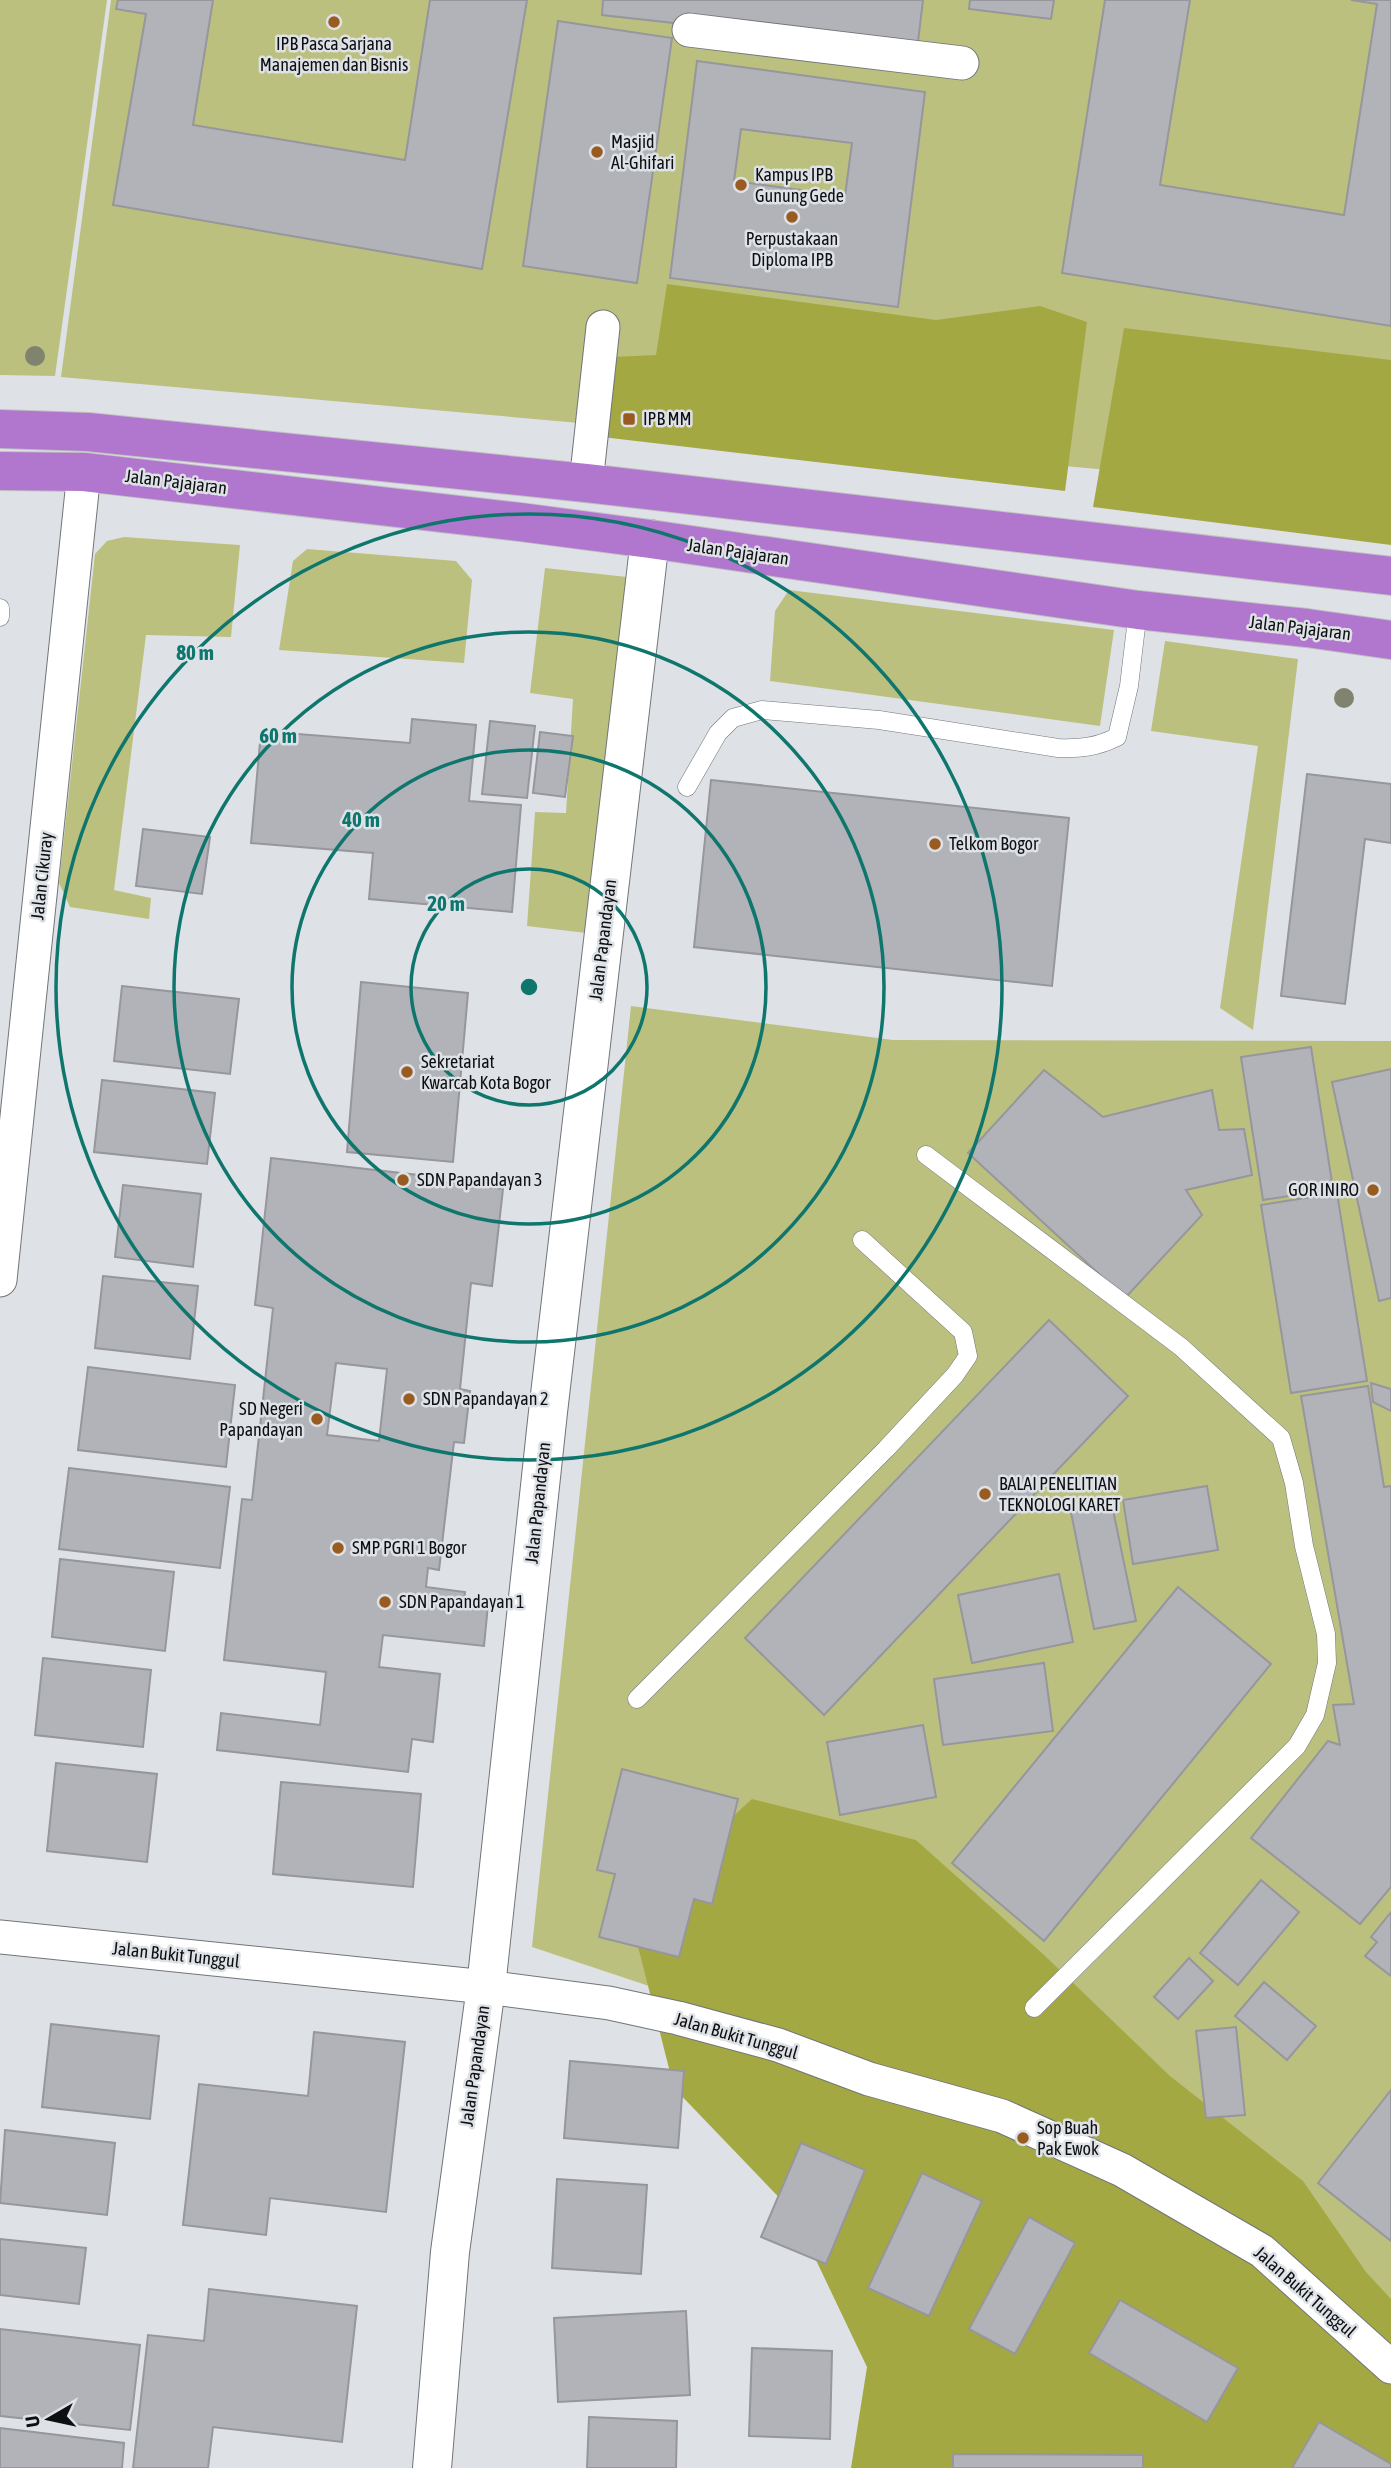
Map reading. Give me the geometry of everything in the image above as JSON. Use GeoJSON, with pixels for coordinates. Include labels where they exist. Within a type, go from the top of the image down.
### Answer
{"type":"FeatureCollection","features":[{"type":"Feature","properties":{"kind":"highway"},"geometry":{"type":"LineString","coordinates":[[0,429],[88,432],[586,483],[1391,576]]}},
{"type":"Feature","properties":{"kind":"highway"},"geometry":{"type":"LineString","coordinates":[[84,472],[88,432]]}},
{"type":"Feature","properties":{"kind":"highway","name":"Jalan Pajajaran"},"geometry":{"type":"LineString","coordinates":[[0,471],[84,472],[650,538],[1138,610],[1391,640]]}},
{"type":"Feature","properties":{"kind":"street"},"geometry":{"type":"LineString","coordinates":[[689,30],[962,63]]}},
{"type":"Feature","properties":{"kind":"street"},"geometry":{"type":"LineString","coordinates":[[586,483],[603,327]]}},
{"type":"Feature","properties":{"kind":"street","name":"Jalan Cikuray"},"geometry":{"type":"LineString","coordinates":[[0,1280],[84,472]]}},
{"type":"Feature","properties":{"kind":"street","name":"Jalan Papandayan"},"geometry":{"type":"LineString","coordinates":[[432,2468],[450,2252],[486,1987],[547,1426],[650,538]]}},
{"type":"Feature","properties":{"kind":"street","name":"Jalan Bukit Tunggul"},"geometry":{"type":"LineString","coordinates":[[0,1937],[486,1987],[609,2004],[678,2018],[778,2045],[869,2079],[1002,2116],[1122,2170],[1262,2251],[1391,2367]]}},
{"type":"Feature","properties":{"kind":"lane"},"geometry":{"type":"LineString","coordinates":[[0,608],[0,617]]}},
{"type":"Feature","properties":{"kind":"lane"},"geometry":{"type":"LineString","coordinates":[[687,787],[718,733],[733,718],[762,710],[880,720],[1058,748],[1084,749],[1104,744],[1117,737],[1125,710],[1138,610]]}},
{"type":"Feature","properties":{"kind":"lane"},"geometry":{"type":"LineString","coordinates":[[926,1155],[1181,1347],[1281,1438],[1294,1483],[1304,1546],[1326,1634],[1328,1662],[1323,1687],[1315,1715],[1297,1746],[1034,2008]]}},
{"type":"Feature","properties":{"kind":"lane"},"geometry":{"type":"LineString","coordinates":[[637,1699],[886,1449],[955,1375],[968,1356],[963,1332],[863,1240]]}},
{"type":"Feature","properties":{"kind":"green space"},"geometry":{"type":"Polygon","coordinates":[[[0,0],[107,0],[55,376],[0,375],[0,0]]]}},
{"type":"Feature","properties":{"kind":"green space","name":"Kampus IPB Gunung Gede"},"geometry":{"type":"Polygon","coordinates":[[[111,0],[1391,0],[1391,495],[61,377],[111,0]]]}},
{"type":"Feature","properties":{"kind":"green space"},"geometry":{"type":"Polygon","coordinates":[[[124,537],[240,545],[231,637],[146,635],[114,890],[151,898],[149,919],[70,907],[59,883],[95,554],[107,541],[124,537]]]}},
{"type":"Feature","properties":{"kind":"green space"},"geometry":{"type":"Polygon","coordinates":[[[307,549],[456,561],[472,580],[464,663],[279,650],[293,561],[307,549]]]}},
{"type":"Feature","properties":{"kind":"green space"},"geometry":{"type":"Polygon","coordinates":[[[545,568],[627,577],[586,933],[527,926],[535,812],[566,813],[573,699],[530,693],[545,568]]]}},
{"type":"Feature","properties":{"kind":"green space"},"geometry":{"type":"Polygon","coordinates":[[[789,590],[1114,630],[1100,726],[770,681],[775,611],[789,590]]]}},
{"type":"Feature","properties":{"kind":"green space"},"geometry":{"type":"Polygon","coordinates":[[[1165,641],[1298,659],[1253,1030],[1220,1008],[1258,746],[1151,731],[1165,641]]]}},
{"type":"Feature","properties":{"kind":"green space","name":"BALAI PENELITIAN TEKNOLOGI KARET"},"geometry":{"type":"Polygon","coordinates":[[[631,1006],[893,1040],[1391,1041],[1391,2348],[745,2018],[532,1947],[631,1006]]]}},
{"type":"Feature","properties":{"kind":"shaded area"},"geometry":{"type":"Polygon","coordinates":[[[667,284],[936,320],[1040,306],[1087,322],[1065,491],[602,437],[612,357],[656,355],[667,284]]]}},
{"type":"Feature","properties":{"kind":"shaded area"},"geometry":{"type":"Polygon","coordinates":[[[1124,328],[1391,360],[1391,545],[1093,507],[1124,328]]]}},
{"type":"Feature","properties":{"kind":"shaded area"},"geometry":{"type":"Polygon","coordinates":[[[752,1799],[916,1840],[1043,1954],[1170,2076],[1303,2181],[1366,2272],[1391,2299],[1391,2468],[851,2468],[867,2367],[793,2212],[674,2088],[629,1911],[752,1799]]]}},
{"type":"Feature","properties":{"kind":"building"},"geometry":{"type":"Polygon","coordinates":[[[118,0],[213,0],[193,125],[405,160],[430,0],[527,0],[482,269],[113,205],[146,14],[116,9],[118,0]]]}},
{"type":"Feature","properties":{"kind":"building"},"geometry":{"type":"Polygon","coordinates":[[[603,0],[923,0],[917,50],[602,15],[603,0]]]}},
{"type":"Feature","properties":{"kind":"building"},"geometry":{"type":"Polygon","coordinates":[[[970,0],[1054,0],[1051,19],[969,9],[970,0]]]}},
{"type":"Feature","properties":{"kind":"building"},"geometry":{"type":"Polygon","coordinates":[[[1105,0],[1190,0],[1160,185],[1344,215],[1377,4],[1351,0],[1391,0],[1391,326],[1062,273],[1105,0]]]}},
{"type":"Feature","properties":{"kind":"building","name":"Masjid Al-Ghifari"},"geometry":{"type":"Polygon","coordinates":[[[558,21],[672,38],[637,283],[523,266],[558,21]]]}},
{"type":"Feature","properties":{"kind":"building"},"geometry":{"type":"Polygon","coordinates":[[[697,61],[925,92],[898,307],[670,278],[697,61]],[[741,129],[734,181],[845,196],[852,143],[741,129]]]}},
{"type":"Feature","properties":{"kind":"building"},"geometry":{"type":"Polygon","coordinates":[[[412,719],[476,725],[469,801],[521,805],[512,912],[369,899],[373,853],[251,843],[261,731],[410,743],[412,719]]]}},
{"type":"Feature","properties":{"kind":"building"},"geometry":{"type":"Polygon","coordinates":[[[490,721],[535,726],[527,798],[482,794],[490,721]]]}},
{"type":"Feature","properties":{"kind":"building"},"geometry":{"type":"Polygon","coordinates":[[[540,732],[573,736],[565,797],[533,793],[540,732]]]}},
{"type":"Feature","properties":{"kind":"building"},"geometry":{"type":"Polygon","coordinates":[[[1307,774],[1391,784],[1391,843],[1365,839],[1345,1004],[1281,996],[1307,774]]]}},
{"type":"Feature","properties":{"kind":"building"},"geometry":{"type":"Polygon","coordinates":[[[711,780],[1069,818],[1052,986],[694,947],[711,780]]]}},
{"type":"Feature","properties":{"kind":"building"},"geometry":{"type":"Polygon","coordinates":[[[143,829],[210,837],[202,894],[136,886],[143,829]]]}},
{"type":"Feature","properties":{"kind":"building","name":"Sekretariat Kwarcab Kota Bogor"},"geometry":{"type":"Polygon","coordinates":[[[361,982],[468,993],[453,1162],[347,1152],[361,982]]]}},
{"type":"Feature","properties":{"kind":"building"},"geometry":{"type":"Polygon","coordinates":[[[122,986],[239,999],[230,1074],[114,1061],[122,986]]]}},
{"type":"Feature","properties":{"kind":"building"},"geometry":{"type":"Polygon","coordinates":[[[1311,1047],[1333,1189],[1263,1200],[1241,1057],[1311,1047]]]}},
{"type":"Feature","properties":{"kind":"building","name":"GOR INIRO"},"geometry":{"type":"Polygon","coordinates":[[[1391,1069],[1391,1298],[1379,1301],[1332,1082],[1391,1069]]]}},
{"type":"Feature","properties":{"kind":"building"},"geometry":{"type":"Polygon","coordinates":[[[1044,1070],[1103,1117],[1212,1090],[1219,1130],[1244,1129],[1252,1175],[1186,1190],[1202,1215],[1125,1298],[968,1153],[1044,1070]]]}},
{"type":"Feature","properties":{"kind":"building"},"geometry":{"type":"Polygon","coordinates":[[[102,1080],[215,1093],[207,1164],[94,1152],[102,1080]]]}},
{"type":"Feature","properties":{"kind":"building"},"geometry":{"type":"Polygon","coordinates":[[[271,1158],[418,1175],[418,1179],[503,1189],[492,1286],[471,1283],[460,1389],[470,1391],[464,1443],[454,1442],[439,1570],[428,1568],[426,1587],[465,1592],[464,1603],[488,1605],[484,1646],[383,1635],[379,1667],[440,1674],[433,1742],[412,1739],[408,1772],[217,1750],[221,1713],[320,1725],[326,1672],[224,1660],[242,1499],[252,1500],[273,1308],[255,1305],[271,1158]],[[336,1363],[327,1435],[379,1441],[387,1369],[336,1363]]]}},
{"type":"Feature","properties":{"kind":"building"},"geometry":{"type":"Polygon","coordinates":[[[123,1185],[201,1194],[193,1267],[115,1257],[123,1185]]]}},
{"type":"Feature","properties":{"kind":"building"},"geometry":{"type":"Polygon","coordinates":[[[1337,1193],[1367,1381],[1291,1393],[1261,1205],[1337,1193]]]}},
{"type":"Feature","properties":{"kind":"building"},"geometry":{"type":"Polygon","coordinates":[[[103,1276],[198,1286],[190,1359],[95,1348],[103,1276]]]}},
{"type":"Feature","properties":{"kind":"building"},"geometry":{"type":"Polygon","coordinates":[[[1049,1320],[1128,1396],[824,1715],[745,1638],[1049,1320]]]}},
{"type":"Feature","properties":{"kind":"building"},"geometry":{"type":"Polygon","coordinates":[[[88,1367],[235,1385],[226,1467],[78,1450],[88,1367]]]}},
{"type":"Feature","properties":{"kind":"building"},"geometry":{"type":"Polygon","coordinates":[[[1371,1383],[1391,1389],[1391,1411],[1373,1402],[1371,1383]]]}},
{"type":"Feature","properties":{"kind":"building"},"geometry":{"type":"Polygon","coordinates":[[[1368,1386],[1384,1487],[1391,1486],[1391,1887],[1360,1924],[1251,1838],[1328,1741],[1340,1745],[1333,1705],[1354,1704],[1301,1396],[1368,1386]]]}},
{"type":"Feature","properties":{"kind":"building"},"geometry":{"type":"Polygon","coordinates":[[[69,1468],[230,1487],[220,1568],[59,1549],[69,1468]]]}},
{"type":"Feature","properties":{"kind":"building"},"geometry":{"type":"Polygon","coordinates":[[[1207,1486],[1218,1550],[1133,1564],[1123,1500],[1207,1486]]]}},
{"type":"Feature","properties":{"kind":"building"},"geometry":{"type":"Polygon","coordinates":[[[1112,1505],[1136,1621],[1094,1629],[1071,1512],[1112,1505]]]}},
{"type":"Feature","properties":{"kind":"building"},"geometry":{"type":"Polygon","coordinates":[[[60,1559],[174,1572],[165,1651],[52,1637],[60,1559]]]}},
{"type":"Feature","properties":{"kind":"building"},"geometry":{"type":"Polygon","coordinates":[[[1059,1574],[1073,1642],[972,1663],[958,1595],[1059,1574]]]}},
{"type":"Feature","properties":{"kind":"building"},"geometry":{"type":"Polygon","coordinates":[[[1178,1587],[1271,1664],[1044,1941],[952,1863],[1178,1587]]]}},
{"type":"Feature","properties":{"kind":"building"},"geometry":{"type":"Polygon","coordinates":[[[43,1658],[151,1670],[143,1747],[35,1735],[43,1658]]]}},
{"type":"Feature","properties":{"kind":"building"},"geometry":{"type":"Polygon","coordinates":[[[1044,1663],[1053,1731],[943,1745],[934,1679],[1044,1663]]]}},
{"type":"Feature","properties":{"kind":"building"},"geometry":{"type":"Polygon","coordinates":[[[923,1725],[936,1797],[840,1815],[827,1742],[923,1725]]]}},
{"type":"Feature","properties":{"kind":"building"},"geometry":{"type":"Polygon","coordinates":[[[56,1763],[157,1774],[147,1862],[47,1851],[56,1763]]]}},
{"type":"Feature","properties":{"kind":"building"},"geometry":{"type":"Polygon","coordinates":[[[622,1769],[738,1799],[712,1904],[694,1899],[679,1957],[599,1937],[615,1874],[597,1870],[622,1769]]]}},
{"type":"Feature","properties":{"kind":"building"},"geometry":{"type":"Polygon","coordinates":[[[281,1782],[421,1794],[413,1887],[273,1874],[281,1782]]]}},
{"type":"Feature","properties":{"kind":"building"},"geometry":{"type":"Polygon","coordinates":[[[1261,1880],[1299,1912],[1238,1985],[1200,1953],[1261,1880]]]}},
{"type":"Feature","properties":{"kind":"building"},"geometry":{"type":"Polygon","coordinates":[[[1391,1912],[1391,1976],[1365,1956],[1377,1942],[1371,1937],[1391,1912]]]}},
{"type":"Feature","properties":{"kind":"building"},"geometry":{"type":"Polygon","coordinates":[[[1189,1958],[1213,1981],[1178,2019],[1154,1997],[1189,1958]]]}},
{"type":"Feature","properties":{"kind":"building"},"geometry":{"type":"Polygon","coordinates":[[[1264,1982],[1316,2026],[1287,2060],[1235,2016],[1264,1982]]]}},
{"type":"Feature","properties":{"kind":"building"},"geometry":{"type":"Polygon","coordinates":[[[51,2024],[159,2036],[150,2119],[42,2107],[51,2024]]]}},
{"type":"Feature","properties":{"kind":"building"},"geometry":{"type":"Polygon","coordinates":[[[1236,2027],[1245,2115],[1206,2118],[1196,2031],[1236,2027]]]}},
{"type":"Feature","properties":{"kind":"building"},"geometry":{"type":"Polygon","coordinates":[[[314,2032],[405,2042],[386,2212],[270,2198],[266,2235],[183,2225],[199,2084],[308,2096],[314,2032]]]}},
{"type":"Feature","properties":{"kind":"building"},"geometry":{"type":"Polygon","coordinates":[[[570,2061],[684,2071],[678,2148],[564,2138],[570,2061]]]}},
{"type":"Feature","properties":{"kind":"building"},"geometry":{"type":"Polygon","coordinates":[[[1391,2090],[1391,2241],[1318,2183],[1391,2090]]]}},
{"type":"Feature","properties":{"kind":"building"},"geometry":{"type":"Polygon","coordinates":[[[5,2130],[115,2143],[107,2215],[0,2203],[5,2130]]]}},
{"type":"Feature","properties":{"kind":"building"},"geometry":{"type":"Polygon","coordinates":[[[801,2143],[865,2170],[826,2264],[761,2237],[801,2143]]]}},
{"type":"Feature","properties":{"kind":"building"},"geometry":{"type":"Polygon","coordinates":[[[922,2173],[982,2201],[929,2316],[868,2288],[922,2173]]]}},
{"type":"Feature","properties":{"kind":"building"},"geometry":{"type":"Polygon","coordinates":[[[557,2179],[647,2185],[641,2274],[552,2268],[557,2179]]]}},
{"type":"Feature","properties":{"kind":"building"},"geometry":{"type":"Polygon","coordinates":[[[1029,2217],[1075,2243],[1015,2354],[969,2329],[1029,2217]]]}},
{"type":"Feature","properties":{"kind":"building"},"geometry":{"type":"Polygon","coordinates":[[[0,2239],[86,2248],[79,2304],[0,2295],[0,2239]]]}},
{"type":"Feature","properties":{"kind":"building"},"geometry":{"type":"Polygon","coordinates":[[[209,2289],[357,2306],[342,2442],[213,2427],[208,2468],[133,2468],[148,2335],[204,2341],[209,2289]]]}},
{"type":"Feature","properties":{"kind":"building"},"geometry":{"type":"Polygon","coordinates":[[[1120,2300],[1238,2368],[1207,2422],[1089,2353],[1120,2300]]]}},
{"type":"Feature","properties":{"kind":"building"},"geometry":{"type":"Polygon","coordinates":[[[686,2311],[690,2395],[558,2402],[554,2318],[686,2311]]]}},
{"type":"Feature","properties":{"kind":"building"},"geometry":{"type":"Polygon","coordinates":[[[0,2329],[140,2345],[130,2430],[0,2416],[0,2329]]]}},
{"type":"Feature","properties":{"kind":"building"},"geometry":{"type":"Polygon","coordinates":[[[752,2348],[832,2351],[830,2439],[749,2436],[752,2348]]]}},
{"type":"Feature","properties":{"kind":"building"},"geometry":{"type":"Polygon","coordinates":[[[589,2417],[677,2421],[676,2468],[587,2468],[589,2417]]]}},
{"type":"Feature","properties":{"kind":"building"},"geometry":{"type":"Polygon","coordinates":[[[1319,2422],[1391,2464],[1391,2468],[1292,2468],[1319,2422]]]}},
{"type":"Feature","properties":{"kind":"building"},"geometry":{"type":"Polygon","coordinates":[[[0,2428],[124,2443],[122,2468],[0,2468],[0,2428]]]}},
{"type":"Feature","properties":{"kind":"building"},"geometry":{"type":"Polygon","coordinates":[[[953,2454],[1143,2455],[1143,2468],[953,2468],[953,2454]]]}},
{"type":"Feature","properties":{"kind":"place","name":"IPB Pasca Sarjana Manajemen dan Bisnis"},"geometry":{"type":"Point","coordinates":[334,22]}},
{"type":"Feature","properties":{"kind":"place","name":"Masjid Al-Ghifari"},"geometry":{"type":"Point","coordinates":[597,152]}},
{"type":"Feature","properties":{"kind":"place","name":"Kampus IPB Gunung Gede"},"geometry":{"type":"Point","coordinates":[741,185]}},
{"type":"Feature","properties":{"kind":"place","name":"Perpustakaan Diploma IPB"},"geometry":{"type":"Point","coordinates":[792,217]}},
{"type":"Feature","properties":{"kind":"place","name":"IPB MM"},"geometry":{"type":"Point","coordinates":[629,419]}},
{"type":"Feature","properties":{"kind":"place","name":"Telkom Bogor"},"geometry":{"type":"Point","coordinates":[935,844]}},
{"type":"Feature","properties":{"kind":"place","name":"Sekretariat Kwarcab Kota Bogor"},"geometry":{"type":"Point","coordinates":[407,1072]}},
{"type":"Feature","properties":{"kind":"place","name":"SDN Papandayan 3"},"geometry":{"type":"Point","coordinates":[403,1180]}},
{"type":"Feature","properties":{"kind":"place","name":"GOR INIRO"},"geometry":{"type":"Point","coordinates":[1373,1190]}},
{"type":"Feature","properties":{"kind":"place","name":"SDN Papandayan 2"},"geometry":{"type":"Point","coordinates":[409,1399]}},
{"type":"Feature","properties":{"kind":"place","name":"SD Negeri Papandayan"},"geometry":{"type":"Point","coordinates":[317,1419]}},
{"type":"Feature","properties":{"kind":"place","name":"BALAI PENELITIAN TEKNOLOGI KARET"},"geometry":{"type":"Point","coordinates":[985,1494]}},
{"type":"Feature","properties":{"kind":"place","name":"SMP PGRI 1 Bogor"},"geometry":{"type":"Point","coordinates":[338,1548]}},
{"type":"Feature","properties":{"kind":"place","name":"SDN Papandayan 1"},"geometry":{"type":"Point","coordinates":[385,1602]}},
{"type":"Feature","properties":{"kind":"place","name":"Sop Buah Pak Ewok"},"geometry":{"type":"Point","coordinates":[1023,2138]}}]}
